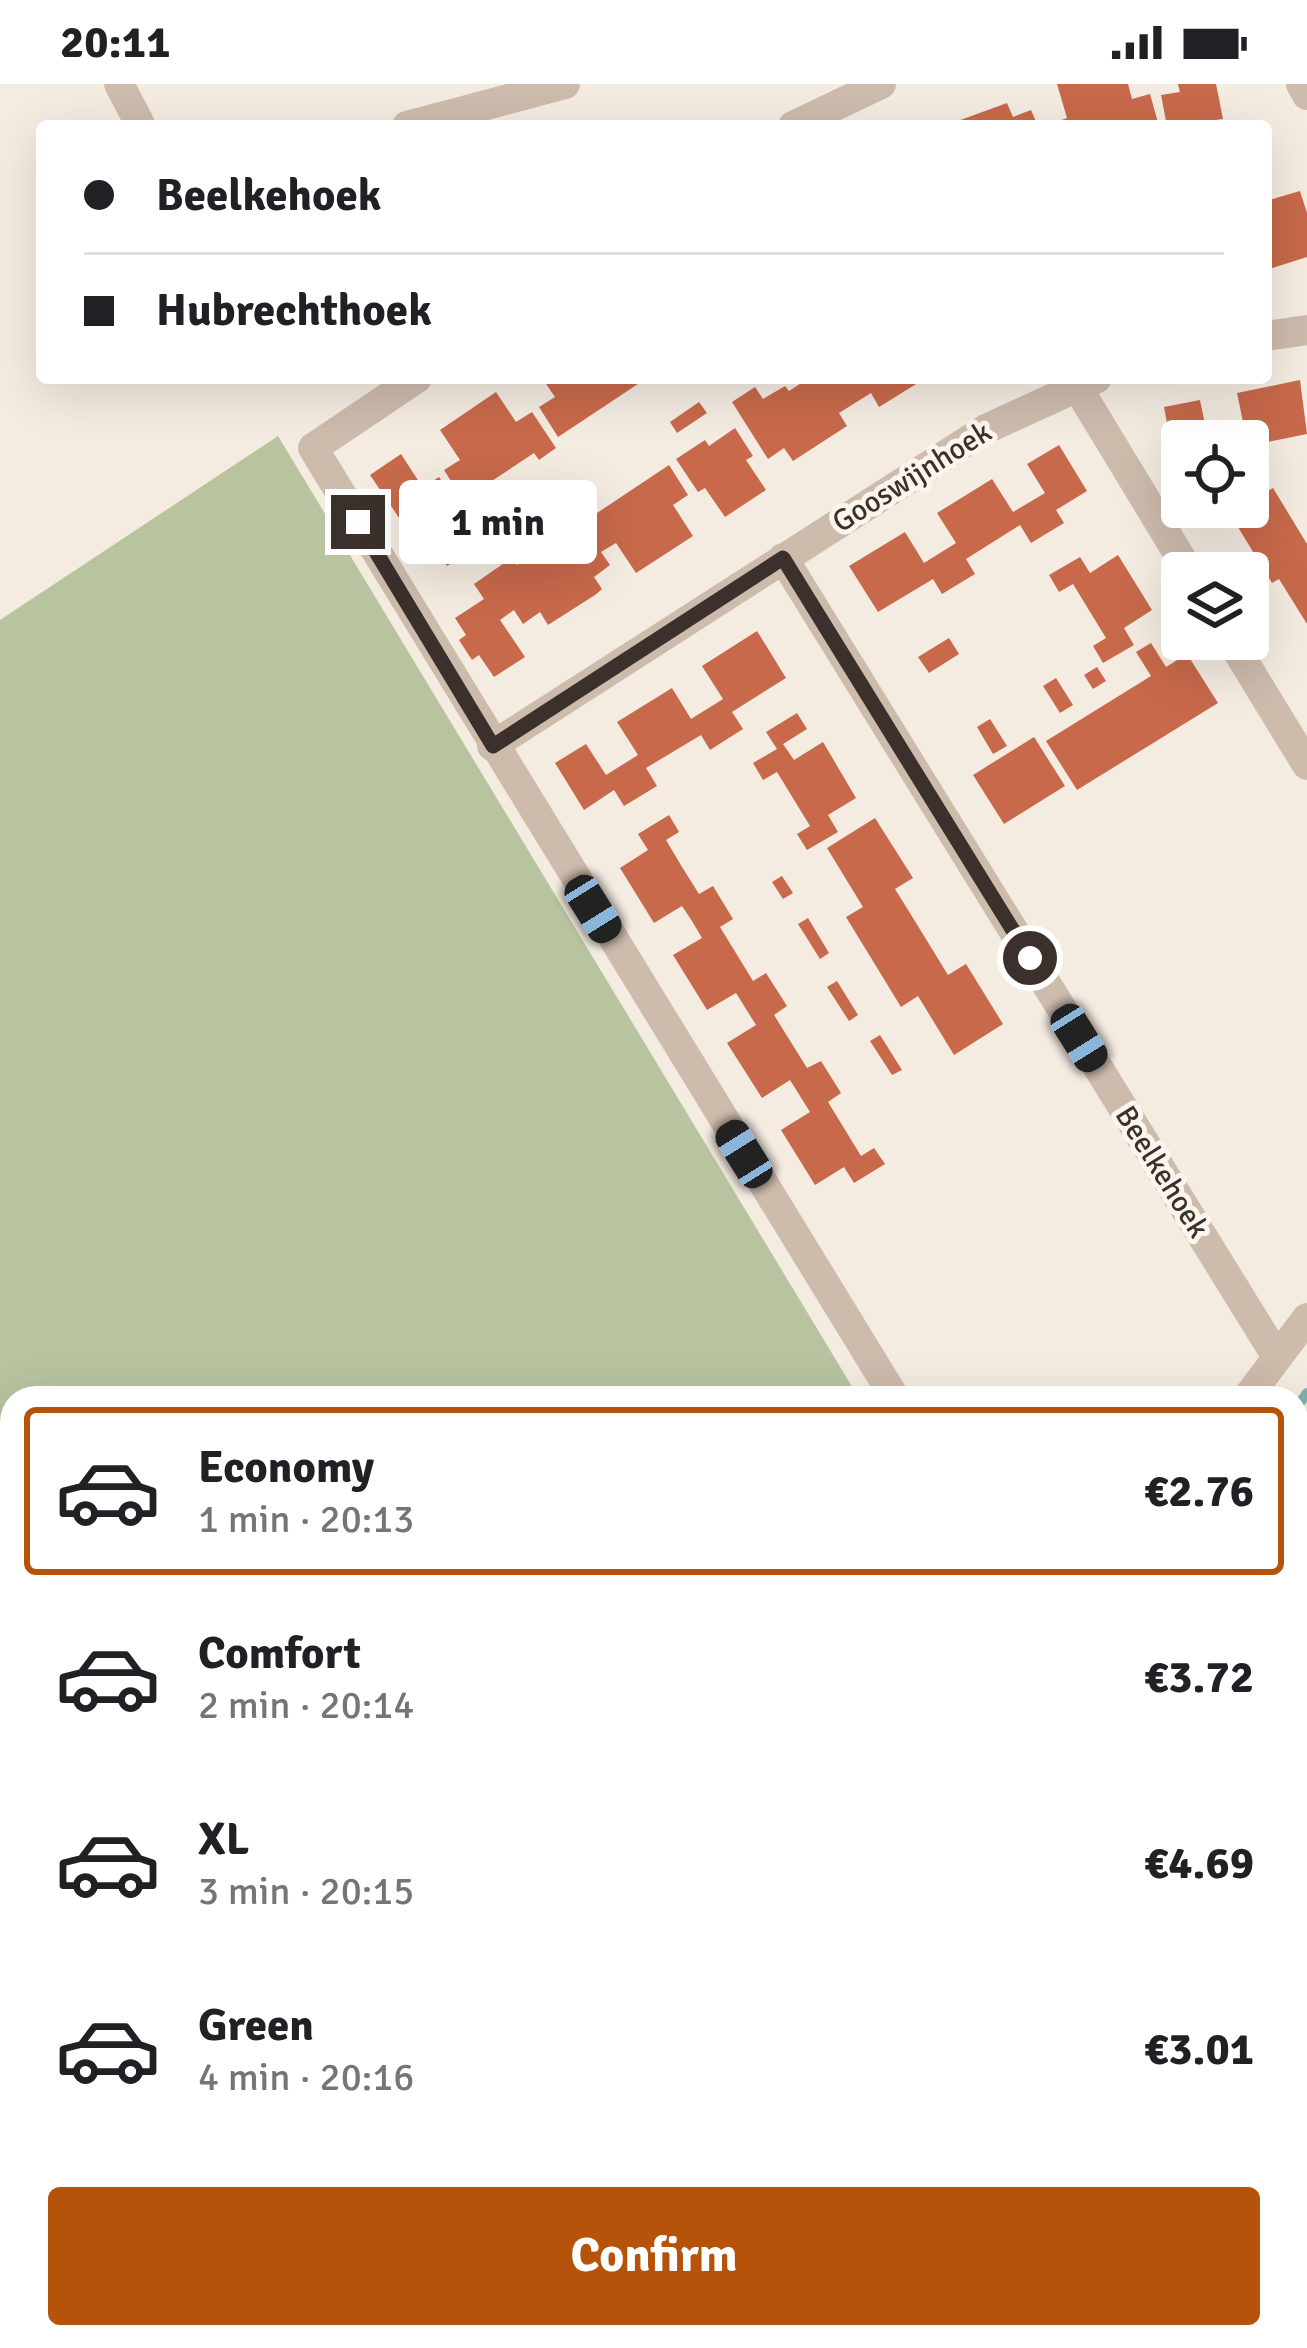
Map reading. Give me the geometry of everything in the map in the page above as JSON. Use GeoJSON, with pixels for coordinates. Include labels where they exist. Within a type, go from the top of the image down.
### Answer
{"type":"FeatureCollection","features":[{"type":"Feature","properties":{"kind":"street"},"geometry":{"type":"LineString","coordinates":[[119,84],[138,120]]}},
{"type":"Feature","properties":{"kind":"street"},"geometry":{"type":"LineString","coordinates":[[430,120],[565,84]]}},
{"type":"Feature","properties":{"kind":"street"},"geometry":{"type":"LineString","coordinates":[[806,120],[881,84]]}},
{"type":"Feature","properties":{"kind":"street"},"geometry":{"type":"LineString","coordinates":[[1300,84],[1307,95]]}},
{"type":"Feature","properties":{"kind":"street"},"geometry":{"type":"LineString","coordinates":[[1272,335],[1307,330]]}},
{"type":"Feature","properties":{"kind":"street"},"geometry":{"type":"LineString","coordinates":[[408,384],[313,448],[888,1386]]}},
{"type":"Feature","properties":{"kind":"street","name":"Gooswijnhoek"},"geometry":{"type":"LineString","coordinates":[[493,746],[986,429],[1080,384]]}},
{"type":"Feature","properties":{"kind":"street"},"geometry":{"type":"LineString","coordinates":[[1088,384],[1179,552]]}},
{"type":"Feature","properties":{"kind":"street","name":"Beelkehoek"},"geometry":{"type":"LineString","coordinates":[[783,558],[1277,1357]]}},
{"type":"Feature","properties":{"kind":"street"},"geometry":{"type":"LineString","coordinates":[[1243,660],[1307,765]]}},
{"type":"Feature","properties":{"kind":"street"},"geometry":{"type":"LineString","coordinates":[[1256,1386],[1307,1318]]}},
{"type":"Feature","properties":{"kind":"green space"},"geometry":{"type":"Polygon","coordinates":[[[278,436],[852,1386],[0,1386],[0,620],[278,436]]]}},
{"type":"Feature","properties":{"kind":"building"},"geometry":{"type":"Polygon","coordinates":[[[1057,84],[1128,84],[1132,99],[1150,94],[1157,120],[1062,120],[1067,118],[1057,84]]]}},
{"type":"Feature","properties":{"kind":"building"},"geometry":{"type":"Polygon","coordinates":[[[1178,84],[1216,84],[1223,119],[1166,120],[1161,95],[1180,92],[1178,84]]]}},
{"type":"Feature","properties":{"kind":"building"},"geometry":{"type":"Polygon","coordinates":[[[1007,103],[1013,117],[1031,110],[1035,120],[960,120],[1007,103]]]}},
{"type":"Feature","properties":{"kind":"building"},"geometry":{"type":"Polygon","coordinates":[[[1300,191],[1307,213],[1307,257],[1272,268],[1272,199],[1300,191]]]}},
{"type":"Feature","properties":{"kind":"building"},"geometry":{"type":"Polygon","coordinates":[[[1300,380],[1307,434],[1269,442],[1269,420],[1243,420],[1237,393],[1300,380]]]}},
{"type":"Feature","properties":{"kind":"building"},"geometry":{"type":"Polygon","coordinates":[[[546,384],[638,384],[558,437],[539,407],[555,397],[546,384]]]}},
{"type":"Feature","properties":{"kind":"building"},"geometry":{"type":"Polygon","coordinates":[[[800,384],[916,384],[879,407],[871,393],[839,413],[847,426],[793,461],[784,448],[768,459],[732,402],[755,387],[763,399],[785,386],[789,391],[800,384]]]}},
{"type":"Feature","properties":{"kind":"building"},"geometry":{"type":"Polygon","coordinates":[[[496,392],[516,422],[532,412],[556,448],[539,460],[534,453],[463,500],[444,470],[460,460],[440,430],[496,392]]]}},
{"type":"Feature","properties":{"kind":"building"},"geometry":{"type":"Polygon","coordinates":[[[1200,400],[1204,420],[1166,420],[1164,407],[1200,400]]]}},
{"type":"Feature","properties":{"kind":"building"},"geometry":{"type":"Polygon","coordinates":[[[699,402],[707,413],[677,433],[670,422],[699,402]]]}},
{"type":"Feature","properties":{"kind":"building"},"geometry":{"type":"Polygon","coordinates":[[[735,428],[753,456],[746,460],[766,490],[725,517],[705,488],[698,492],[676,459],[705,440],[709,446],[735,428]]]}},
{"type":"Feature","properties":{"kind":"building"},"geometry":{"type":"Polygon","coordinates":[[[1059,445],[1087,491],[1056,510],[1064,523],[1031,543],[1020,525],[966,559],[975,574],[942,594],[933,579],[878,612],[849,566],[905,532],[924,563],[956,543],[937,513],[992,479],[1013,512],[1045,493],[1027,464],[1059,445]]]}},
{"type":"Feature","properties":{"kind":"building"},"geometry":{"type":"Polygon","coordinates":[[[401,454],[423,488],[439,477],[458,507],[412,537],[370,475],[401,454]]]}},
{"type":"Feature","properties":{"kind":"building"},"geometry":{"type":"Polygon","coordinates":[[[669,465],[688,495],[673,505],[693,536],[636,573],[616,543],[601,552],[610,565],[594,577],[602,589],[595,595],[548,625],[540,612],[523,624],[514,610],[500,620],[525,657],[494,677],[479,655],[472,660],[459,640],[466,635],[455,618],[484,599],[474,584],[513,557],[517,565],[539,550],[543,556],[562,543],[554,530],[577,515],[582,523],[669,465]]]}},
{"type":"Feature","properties":{"kind":"building"},"geometry":{"type":"Polygon","coordinates":[[[1273,488],[1307,544],[1307,624],[1279,579],[1272,583],[1269,578],[1269,552],[1253,552],[1239,528],[1269,528],[1269,490],[1273,488]]]}},
{"type":"Feature","properties":{"kind":"building"},"geometry":{"type":"Polygon","coordinates":[[[471,528],[482,544],[447,566],[436,550],[471,528]]]}},
{"type":"Feature","properties":{"kind":"building"},"geometry":{"type":"Polygon","coordinates":[[[1118,555],[1152,610],[1124,628],[1134,645],[1103,663],[1093,646],[1106,638],[1073,584],[1059,592],[1049,575],[1080,557],[1090,573],[1118,555]]]}},
{"type":"Feature","properties":{"kind":"building"},"geometry":{"type":"Polygon","coordinates":[[[757,631],[786,678],[732,712],[743,729],[710,750],[701,735],[646,768],[657,786],[624,806],[614,790],[584,810],[555,763],[586,744],[606,775],[638,755],[617,722],[672,688],[691,719],[723,699],[702,666],[757,631]]]}},
{"type":"Feature","properties":{"kind":"building"},"geometry":{"type":"Polygon","coordinates":[[[949,638],[959,654],[929,673],[918,657],[949,638]]]}},
{"type":"Feature","properties":{"kind":"building"},"geometry":{"type":"Polygon","coordinates":[[[1151,643],[1166,667],[1177,660],[1191,660],[1218,703],[1077,790],[1046,741],[1151,676],[1136,652],[1151,643]]]}},
{"type":"Feature","properties":{"kind":"building"},"geometry":{"type":"Polygon","coordinates":[[[1097,667],[1106,681],[1093,689],[1084,675],[1097,667]]]}},
{"type":"Feature","properties":{"kind":"building"},"geometry":{"type":"Polygon","coordinates":[[[1056,678],[1073,705],[1060,713],[1043,686],[1056,678]]]}},
{"type":"Feature","properties":{"kind":"building"},"geometry":{"type":"Polygon","coordinates":[[[797,713],[807,729],[783,744],[794,760],[823,742],[856,798],[828,815],[838,832],[807,850],[797,834],[810,826],[777,772],[763,780],[753,763],[777,749],[766,732],[797,713]]]}},
{"type":"Feature","properties":{"kind":"building"},"geometry":{"type":"Polygon","coordinates":[[[990,719],[1007,746],[993,754],[977,727],[990,719]]]}},
{"type":"Feature","properties":{"kind":"building"},"geometry":{"type":"Polygon","coordinates":[[[1034,737],[1065,786],[1004,824],[973,775],[1034,737]]]}},
{"type":"Feature","properties":{"kind":"building"},"geometry":{"type":"Polygon","coordinates":[[[669,815],[679,832],[666,840],[682,867],[699,894],[713,886],[733,919],[720,927],[753,981],[766,973],[787,1006],[774,1015],[807,1068],[821,1061],[841,1093],[828,1102],[861,1156],[874,1148],[885,1164],[854,1183],[844,1167],[815,1185],[781,1130],[810,1112],[790,1080],[762,1098],[727,1043],[756,1025],[736,993],[707,1010],[673,955],[702,938],[692,921],[682,906],[654,923],[620,868],[648,850],[638,834],[669,815]]]}},
{"type":"Feature","properties":{"kind":"building"},"geometry":{"type":"Polygon","coordinates":[[[875,818],[913,878],[895,889],[948,975],[966,964],[1003,1024],[954,1055],[918,996],[901,1007],[846,917],[863,907],[827,848],[875,818]]]}},
{"type":"Feature","properties":{"kind":"building"},"geometry":{"type":"Polygon","coordinates":[[[782,876],[793,893],[783,899],[772,882],[782,876]]]}},
{"type":"Feature","properties":{"kind":"building"},"geometry":{"type":"Polygon","coordinates":[[[808,918],[829,953],[820,959],[798,924],[808,918]]]}},
{"type":"Feature","properties":{"kind":"building"},"geometry":{"type":"Polygon","coordinates":[[[837,981],[858,1015],[849,1021],[827,987],[837,981]]]}},
{"type":"Feature","properties":{"kind":"building"},"geometry":{"type":"Polygon","coordinates":[[[880,1035],[902,1070],[892,1075],[870,1041],[880,1035]]]}},
{"type":"Feature","properties":{"kind":"route"},"geometry":{"type":"LineString","coordinates":[[358,522],[493,746],[783,558],[1030,958]]}}]}
